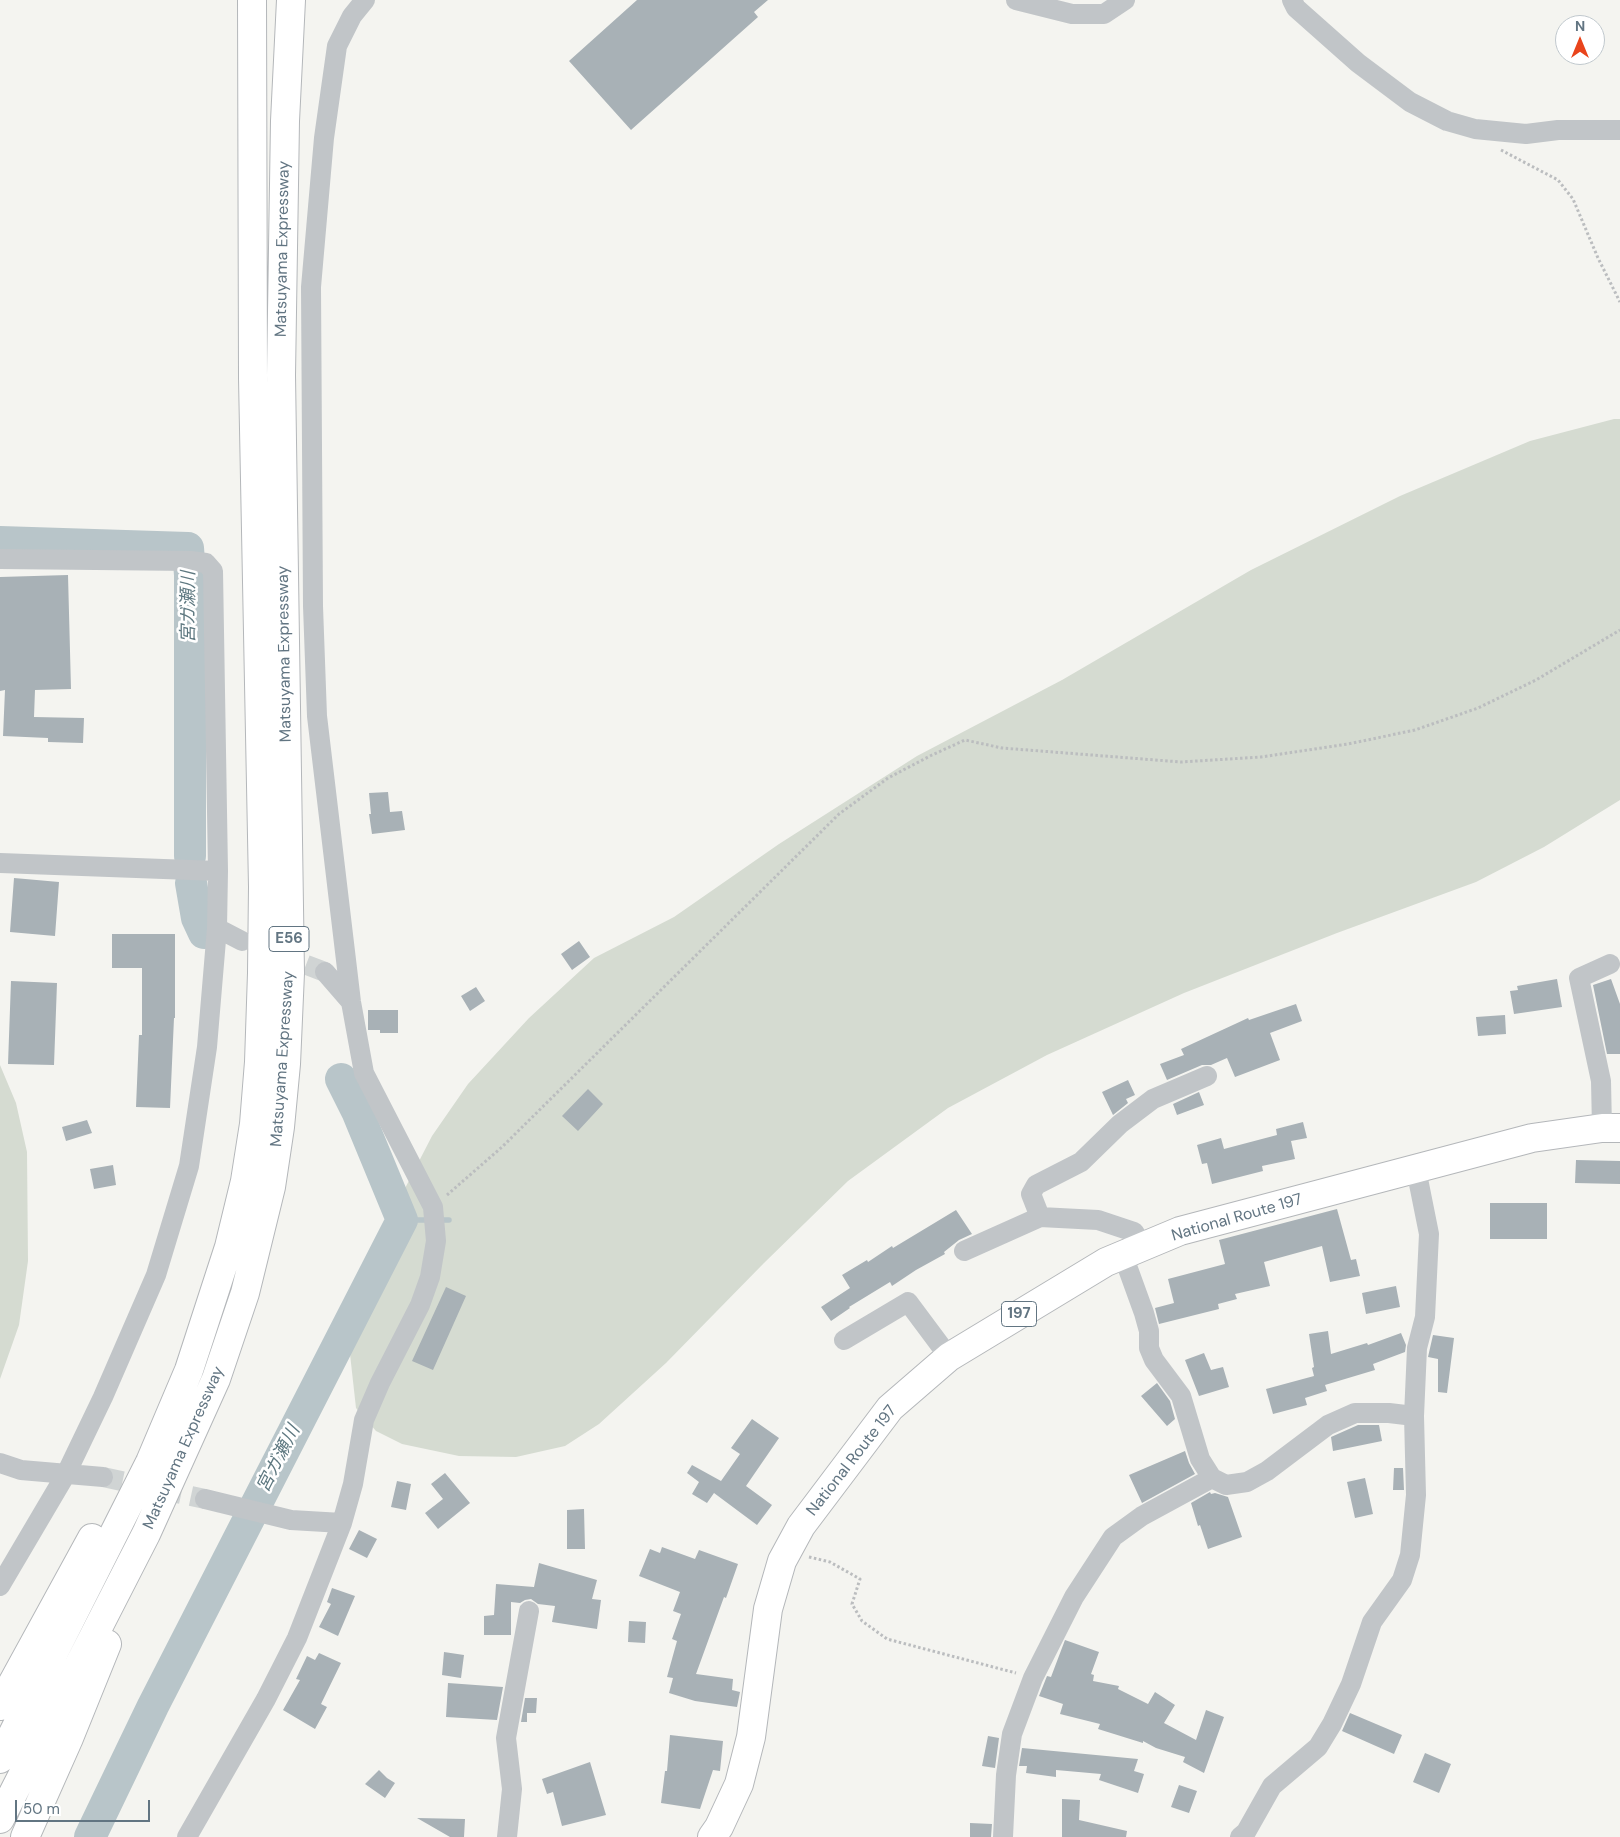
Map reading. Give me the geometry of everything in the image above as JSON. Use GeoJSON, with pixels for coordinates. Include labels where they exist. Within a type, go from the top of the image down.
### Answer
{"type":"FeatureCollection","features":[{"type":"Feature","properties":{"kind":"highway","name":"Matsuyama Expressway"},"geometry":{"type":"LineString","coordinates":[[0,1760],[150,1462],[190,1370],[229,1247],[245,1181],[254,1124],[259,1062],[263,887],[253,378],[252,0]]}},
{"type":"Feature","properties":{"kind":"highway","name":"Matsuyama Expressway"},"geometry":{"type":"LineString","coordinates":[[0,1820],[146,1534],[216,1379],[245,1293],[271,1187],[280,1126],[286,1064],[290,973],[281,375],[285,121],[291,0]]}},
{"type":"Feature","properties":{"kind":"highway","name":"National Route 197"},"geometry":{"type":"LineString","coordinates":[[712,1837],[719,1827],[739,1784],[749,1746],[768,1609],[782,1561],[801,1526],[890,1408],[949,1356],[1106,1262],[1180,1231],[1532,1138],[1611,1128]]}},
{"type":"Feature","properties":{"kind":"highway"},"geometry":{"type":"LineString","coordinates":[[0,1706],[96,1531],[217,1287]]}},
{"type":"Feature","properties":{"kind":"highway"},"geometry":{"type":"LineString","coordinates":[[25,1837],[69,1738],[112,1630],[183,1473],[216,1379]]}},
{"type":"Feature","properties":{"kind":"street"},"geometry":{"type":"LineString","coordinates":[[187,1837],[266,1699],[297,1638],[342,1523],[353,1484],[364,1420],[380,1382],[420,1305],[430,1277],[436,1241],[433,1207],[364,1073],[351,1002],[317,716],[314,606],[312,287],[324,138],[337,46],[352,16],[365,0]]}},
{"type":"Feature","properties":{"kind":"street"},"geometry":{"type":"LineString","coordinates":[[1016,0],[1072,14],[1104,14],[1125,0]]}},
{"type":"Feature","properties":{"kind":"street"},"geometry":{"type":"LineString","coordinates":[[1292,0],[1296,8],[1358,63],[1410,102],[1447,121],[1475,129],[1526,134],[1558,130],[1620,130]]}},
{"type":"Feature","properties":{"kind":"street"},"geometry":{"type":"LineString","coordinates":[[0,560],[191,561],[206,563],[213,571],[218,870],[217,928],[207,1046],[189,1166],[156,1275],[66,1474],[0,1586]]}},
{"type":"Feature","properties":{"kind":"street"},"geometry":{"type":"LineString","coordinates":[[0,863],[218,870]]}},
{"type":"Feature","properties":{"kind":"street"},"geometry":{"type":"LineString","coordinates":[[217,928],[242,941]]}},
{"type":"Feature","properties":{"kind":"street"},"geometry":{"type":"LineString","coordinates":[[1610,964],[1579,978],[1611,1128]]}},
{"type":"Feature","properties":{"kind":"street"},"geometry":{"type":"LineString","coordinates":[[326,972],[351,1002]]}},
{"type":"Feature","properties":{"kind":"street"},"geometry":{"type":"LineString","coordinates":[[1040,1217],[1031,1194],[1036,1185],[1081,1162],[1120,1124],[1153,1099],[1207,1076]]}},
{"type":"Feature","properties":{"kind":"street"},"geometry":{"type":"LineString","coordinates":[[1240,1837],[1246,1832],[1272,1786],[1318,1747],[1332,1724],[1351,1684],[1372,1622],[1402,1580],[1410,1555],[1416,1495],[1414,1416],[1417,1348],[1425,1317],[1429,1234],[1416,1170]]}},
{"type":"Feature","properties":{"kind":"street"},"geometry":{"type":"LineString","coordinates":[[964,1251],[1040,1217],[1098,1220],[1134,1232],[1133,1251],[1149,1331],[1150,1348],[1154,1360],[1181,1396],[1200,1459],[1212,1478],[1226,1484],[1247,1482],[1267,1470],[1328,1425],[1355,1413],[1414,1416]]}},
{"type":"Feature","properties":{"kind":"street"},"geometry":{"type":"LineString","coordinates":[[844,1340],[908,1302],[949,1356]]}},
{"type":"Feature","properties":{"kind":"street"},"geometry":{"type":"LineString","coordinates":[[0,1463],[21,1470],[103,1477]]}},
{"type":"Feature","properties":{"kind":"street"},"geometry":{"type":"LineString","coordinates":[[1003,1837],[1006,1775],[1012,1734],[1033,1678],[1074,1597],[1113,1537],[1142,1516],[1212,1478]]}},
{"type":"Feature","properties":{"kind":"street"},"geometry":{"type":"LineString","coordinates":[[205,1500],[291,1520],[342,1523]]}},
{"type":"Feature","properties":{"kind":"street"},"geometry":{"type":"LineString","coordinates":[[507,1837],[512,1789],[506,1738],[529,1611]]}},
{"type":"Feature","properties":{"kind":"path"},"geometry":{"type":"LineString","coordinates":[[1475,129],[1505,154],[1558,180],[1573,199],[1598,258],[1620,302]]}},
{"type":"Feature","properties":{"kind":"path"},"geometry":{"type":"LineString","coordinates":[[433,1207],[509,1140],[839,814],[888,778],[932,755],[965,740],[1002,748],[1182,762],[1261,757],[1348,744],[1415,730],[1478,708],[1536,680],[1620,630]]}},
{"type":"Feature","properties":{"kind":"path"},"geometry":{"type":"LineString","coordinates":[[787,1553],[830,1562],[860,1578],[852,1604],[862,1622],[886,1639],[1033,1678]]}},
{"type":"Feature","properties":{"kind":"shaded area"},"geometry":{"type":"Polygon","coordinates":[[[1620,419],[1620,800],[1544,847],[1476,882],[1337,933],[1184,993],[1047,1055],[948,1108],[848,1181],[666,1363],[599,1424],[565,1446],[516,1457],[459,1456],[402,1444],[376,1431],[356,1408],[349,1345],[354,1314],[363,1283],[378,1253],[400,1198],[432,1136],[468,1084],[529,1018],[594,958],[674,917],[779,844],[917,756],[1062,680],[1251,570],[1400,496],[1530,441],[1620,419]]]}},
{"type":"Feature","properties":{"kind":"shaded area"},"geometry":{"type":"Polygon","coordinates":[[[0,1065],[16,1103],[27,1152],[28,1261],[19,1325],[0,1379],[0,1065]]]}},
{"type":"Feature","properties":{"kind":"building"},"geometry":{"type":"Polygon","coordinates":[[[637,0],[768,0],[754,12],[758,17],[631,130],[569,61],[637,0]]]}},
{"type":"Feature","properties":{"kind":"building"},"geometry":{"type":"Polygon","coordinates":[[[68,575],[71,689],[35,690],[34,717],[84,718],[83,743],[48,742],[48,738],[3,736],[5,690],[0,691],[0,577],[68,575]]]}},
{"type":"Feature","properties":{"kind":"building"},"geometry":{"type":"Polygon","coordinates":[[[388,792],[390,812],[402,811],[405,830],[372,834],[369,814],[371,814],[369,793],[388,792]]]}},
{"type":"Feature","properties":{"kind":"building"},"geometry":{"type":"Polygon","coordinates":[[[14,878],[59,882],[55,936],[10,932],[14,878]]]}},
{"type":"Feature","properties":{"kind":"building"},"geometry":{"type":"Polygon","coordinates":[[[112,934],[175,934],[175,1018],[170,1108],[136,1107],[139,1035],[142,1035],[142,968],[112,968],[112,934]]]}},
{"type":"Feature","properties":{"kind":"building"},"geometry":{"type":"Polygon","coordinates":[[[579,941],[590,957],[572,970],[561,954],[579,941]]]}},
{"type":"Feature","properties":{"kind":"building"},"geometry":{"type":"Polygon","coordinates":[[[1557,979],[1562,1007],[1514,1014],[1510,991],[1518,990],[1517,986],[1557,979]]]}},
{"type":"Feature","properties":{"kind":"building"},"geometry":{"type":"Polygon","coordinates":[[[1611,979],[1620,1004],[1620,1054],[1607,1054],[1593,985],[1611,979]]]}},
{"type":"Feature","properties":{"kind":"building"},"geometry":{"type":"Polygon","coordinates":[[[11,981],[57,983],[54,1065],[8,1064],[11,981]]]}},
{"type":"Feature","properties":{"kind":"building"},"geometry":{"type":"Polygon","coordinates":[[[476,987],[485,1001],[470,1011],[461,996],[476,987]]]}},
{"type":"Feature","properties":{"kind":"building"},"geometry":{"type":"Polygon","coordinates":[[[1296,1004],[1302,1021],[1270,1033],[1280,1060],[1235,1077],[1227,1058],[1211,1065],[1202,1065],[1167,1080],[1160,1064],[1184,1055],[1181,1049],[1248,1018],[1249,1020],[1296,1004]]]}},
{"type":"Feature","properties":{"kind":"building"},"geometry":{"type":"Polygon","coordinates":[[[368,1010],[398,1010],[398,1033],[380,1033],[380,1030],[368,1030],[368,1010]]]}},
{"type":"Feature","properties":{"kind":"building"},"geometry":{"type":"Polygon","coordinates":[[[1505,1015],[1506,1034],[1478,1036],[1476,1017],[1505,1015]]]}},
{"type":"Feature","properties":{"kind":"building"},"geometry":{"type":"Polygon","coordinates":[[[1128,1080],[1135,1095],[1126,1099],[1128,1103],[1113,1115],[1102,1092],[1128,1080]]]}},
{"type":"Feature","properties":{"kind":"building"},"geometry":{"type":"Polygon","coordinates":[[[588,1089],[603,1104],[578,1131],[562,1116],[588,1089]]]}},
{"type":"Feature","properties":{"kind":"building"},"geometry":{"type":"Polygon","coordinates":[[[1199,1092],[1204,1105],[1177,1115],[1173,1104],[1199,1092]]]}},
{"type":"Feature","properties":{"kind":"building"},"geometry":{"type":"Polygon","coordinates":[[[87,1120],[92,1133],[66,1141],[62,1127],[87,1120]]]}},
{"type":"Feature","properties":{"kind":"building"},"geometry":{"type":"Polygon","coordinates":[[[1303,1122],[1307,1138],[1291,1141],[1295,1159],[1262,1166],[1263,1171],[1212,1184],[1207,1163],[1202,1164],[1197,1145],[1221,1138],[1224,1149],[1277,1135],[1276,1129],[1303,1122]]]}},
{"type":"Feature","properties":{"kind":"building"},"geometry":{"type":"Polygon","coordinates":[[[1576,1160],[1620,1161],[1620,1184],[1575,1183],[1576,1160]]]}},
{"type":"Feature","properties":{"kind":"building"},"geometry":{"type":"Polygon","coordinates":[[[113,1165],[116,1185],[94,1189],[90,1169],[113,1165]]]}},
{"type":"Feature","properties":{"kind":"building"},"geometry":{"type":"Polygon","coordinates":[[[1490,1203],[1547,1203],[1547,1239],[1490,1239],[1490,1203]]]}},
{"type":"Feature","properties":{"kind":"building"},"geometry":{"type":"Polygon","coordinates":[[[1337,1209],[1351,1260],[1356,1259],[1360,1276],[1330,1282],[1322,1246],[1264,1262],[1270,1286],[1235,1294],[1237,1299],[1218,1304],[1219,1309],[1159,1324],[1155,1308],[1174,1303],[1168,1279],[1225,1264],[1219,1240],[1337,1209]]]}},
{"type":"Feature","properties":{"kind":"building"},"geometry":{"type":"Polygon","coordinates":[[[956,1210],[972,1234],[959,1240],[944,1252],[945,1254],[892,1286],[890,1282],[849,1307],[831,1321],[821,1307],[850,1288],[842,1275],[867,1260],[868,1262],[892,1246],[893,1248],[956,1210]]]}},
{"type":"Feature","properties":{"kind":"building"},"geometry":{"type":"Polygon","coordinates":[[[1396,1286],[1400,1307],[1366,1314],[1362,1293],[1396,1286]]]}},
{"type":"Feature","properties":{"kind":"building"},"geometry":{"type":"Polygon","coordinates":[[[446,1287],[466,1296],[433,1370],[412,1361],[446,1287]]]}},
{"type":"Feature","properties":{"kind":"building"},"geometry":{"type":"Polygon","coordinates":[[[1328,1331],[1331,1354],[1367,1343],[1368,1345],[1401,1333],[1406,1345],[1405,1352],[1373,1364],[1375,1370],[1325,1385],[1327,1391],[1305,1398],[1307,1405],[1273,1414],[1266,1389],[1314,1376],[1309,1334],[1328,1331]]]}},
{"type":"Feature","properties":{"kind":"building"},"geometry":{"type":"Polygon","coordinates":[[[1433,1335],[1454,1338],[1447,1393],[1438,1392],[1438,1359],[1428,1357],[1433,1335]]]}},
{"type":"Feature","properties":{"kind":"building"},"geometry":{"type":"Polygon","coordinates":[[[1204,1353],[1211,1370],[1223,1367],[1229,1387],[1199,1396],[1185,1360],[1204,1353]]]}},
{"type":"Feature","properties":{"kind":"building"},"geometry":{"type":"Polygon","coordinates":[[[1157,1383],[1170,1401],[1175,1419],[1167,1426],[1141,1396],[1157,1383]]]}},
{"type":"Feature","properties":{"kind":"building"},"geometry":{"type":"Polygon","coordinates":[[[752,1419],[779,1438],[746,1486],[772,1505],[757,1525],[714,1493],[707,1503],[692,1494],[699,1482],[687,1473],[692,1465],[721,1481],[740,1454],[731,1448],[752,1419]]]}},
{"type":"Feature","properties":{"kind":"building"},"geometry":{"type":"Polygon","coordinates":[[[1358,1425],[1379,1425],[1382,1441],[1333,1451],[1331,1437],[1358,1425]]]}},
{"type":"Feature","properties":{"kind":"building"},"geometry":{"type":"Polygon","coordinates":[[[1185,1451],[1195,1474],[1142,1503],[1129,1475],[1185,1451]]]}},
{"type":"Feature","properties":{"kind":"building"},"geometry":{"type":"Polygon","coordinates":[[[1394,1468],[1403,1468],[1404,1490],[1393,1490],[1394,1468]]]}},
{"type":"Feature","properties":{"kind":"building"},"geometry":{"type":"Polygon","coordinates":[[[445,1473],[470,1503],[438,1529],[425,1513],[443,1499],[431,1484],[445,1473]]]}},
{"type":"Feature","properties":{"kind":"building"},"geometry":{"type":"Polygon","coordinates":[[[1365,1478],[1373,1514],[1355,1518],[1347,1482],[1365,1478]]]}},
{"type":"Feature","properties":{"kind":"building"},"geometry":{"type":"Polygon","coordinates":[[[397,1481],[411,1484],[406,1510],[391,1507],[397,1481]]]}},
{"type":"Feature","properties":{"kind":"building"},"geometry":{"type":"Polygon","coordinates":[[[1210,1492],[1211,1494],[1215,1493],[1228,1497],[1242,1537],[1208,1549],[1191,1503],[1210,1492]]]}},
{"type":"Feature","properties":{"kind":"building"},"geometry":{"type":"Polygon","coordinates":[[[584,1509],[585,1549],[567,1549],[567,1510],[584,1509]]]}},
{"type":"Feature","properties":{"kind":"building"},"geometry":{"type":"Polygon","coordinates":[[[359,1530],[377,1539],[367,1558],[349,1549],[359,1530]]]}},
{"type":"Feature","properties":{"kind":"building"},"geometry":{"type":"Polygon","coordinates":[[[662,1547],[695,1559],[699,1550],[738,1564],[696,1674],[733,1679],[732,1690],[740,1692],[737,1707],[695,1701],[669,1693],[673,1678],[667,1677],[677,1641],[672,1639],[681,1614],[673,1611],[680,1592],[639,1576],[650,1549],[660,1553],[662,1547]]]}},
{"type":"Feature","properties":{"kind":"building"},"geometry":{"type":"Polygon","coordinates":[[[539,1563],[597,1580],[592,1599],[601,1600],[597,1629],[552,1622],[555,1606],[538,1604],[531,1599],[520,1603],[511,1602],[511,1635],[484,1635],[484,1616],[494,1615],[496,1584],[534,1587],[539,1563]]]}},
{"type":"Feature","properties":{"kind":"building"},"geometry":{"type":"Polygon","coordinates":[[[332,1588],[355,1596],[338,1636],[319,1627],[331,1604],[327,1602],[332,1588]]]}},
{"type":"Feature","properties":{"kind":"building"},"geometry":{"type":"Polygon","coordinates":[[[629,1621],[646,1622],[645,1643],[628,1642],[629,1621]]]}},
{"type":"Feature","properties":{"kind":"building"},"geometry":{"type":"Polygon","coordinates":[[[1065,1640],[1099,1652],[1091,1674],[1094,1675],[1093,1681],[1119,1686],[1118,1689],[1148,1704],[1155,1692],[1175,1705],[1164,1723],[1196,1740],[1206,1710],[1224,1717],[1204,1773],[1183,1762],[1185,1757],[1156,1748],[1143,1741],[1143,1743],[1098,1729],[1100,1724],[1060,1714],[1063,1704],[1039,1696],[1047,1676],[1051,1677],[1065,1640]]]}},
{"type":"Feature","properties":{"kind":"building"},"geometry":{"type":"Polygon","coordinates":[[[444,1652],[464,1655],[461,1678],[442,1675],[444,1652]]]}},
{"type":"Feature","properties":{"kind":"building"},"geometry":{"type":"Polygon","coordinates":[[[319,1653],[341,1663],[321,1704],[327,1707],[315,1729],[283,1710],[300,1680],[296,1679],[307,1656],[315,1660],[319,1653]]]}},
{"type":"Feature","properties":{"kind":"building"},"geometry":{"type":"Polygon","coordinates":[[[448,1683],[503,1687],[497,1720],[446,1717],[448,1683]]]}},
{"type":"Feature","properties":{"kind":"building"},"geometry":{"type":"Polygon","coordinates":[[[525,1698],[537,1698],[536,1713],[527,1713],[527,1722],[521,1722],[525,1698]]]}},
{"type":"Feature","properties":{"kind":"building"},"geometry":{"type":"Polygon","coordinates":[[[1350,1713],[1402,1735],[1394,1754],[1342,1731],[1350,1713]]]}},
{"type":"Feature","properties":{"kind":"building"},"geometry":{"type":"Polygon","coordinates":[[[670,1735],[723,1741],[720,1771],[713,1770],[700,1809],[661,1803],[665,1771],[667,1771],[670,1735]]]}},
{"type":"Feature","properties":{"kind":"building"},"geometry":{"type":"Polygon","coordinates":[[[988,1736],[999,1738],[995,1768],[982,1766],[988,1736]]]}},
{"type":"Feature","properties":{"kind":"building"},"geometry":{"type":"Polygon","coordinates":[[[1022,1748],[1138,1759],[1134,1771],[1144,1774],[1138,1793],[1099,1780],[1101,1774],[1056,1770],[1056,1777],[1026,1773],[1027,1766],[1019,1766],[1022,1748]]]}},
{"type":"Feature","properties":{"kind":"building"},"geometry":{"type":"Polygon","coordinates":[[[1425,1753],[1451,1764],[1439,1793],[1413,1782],[1425,1753]]]}},
{"type":"Feature","properties":{"kind":"building"},"geometry":{"type":"Polygon","coordinates":[[[590,1762],[606,1815],[562,1826],[553,1792],[547,1794],[542,1779],[590,1762]]]}},
{"type":"Feature","properties":{"kind":"building"},"geometry":{"type":"Polygon","coordinates":[[[379,1770],[395,1783],[385,1798],[365,1784],[379,1770]]]}},
{"type":"Feature","properties":{"kind":"building"},"geometry":{"type":"Polygon","coordinates":[[[1179,1785],[1197,1791],[1189,1813],[1171,1807],[1179,1785]]]}},
{"type":"Feature","properties":{"kind":"building"},"geometry":{"type":"Polygon","coordinates":[[[1062,1799],[1080,1800],[1079,1820],[1127,1831],[1126,1837],[1062,1837],[1062,1799]]]}},
{"type":"Feature","properties":{"kind":"building"},"geometry":{"type":"Polygon","coordinates":[[[417,1818],[465,1819],[464,1837],[450,1837],[417,1818]]]}},
{"type":"Feature","properties":{"kind":"building"},"geometry":{"type":"Polygon","coordinates":[[[970,1823],[992,1824],[991,1837],[970,1837],[970,1823]]]}},
{"type":"Feature","properties":{"kind":"waterway","name":"宮ガ瀬川"},"geometry":{"type":"LineString","coordinates":[[0,542],[188,548],[190,575],[190,856]]}},
{"type":"Feature","properties":{"kind":"waterway","name":"宮ガ瀬川"},"geometry":{"type":"LineString","coordinates":[[191,883],[197,918],[204,933]]}},
{"type":"Feature","properties":{"kind":"waterway","name":"宮ガ瀬川"},"geometry":{"type":"LineString","coordinates":[[90,1837],[153,1706],[402,1220],[357,1111],[341,1079]]}},
{"type":"Feature","properties":{"kind":"waterway"},"geometry":{"type":"LineString","coordinates":[[402,1220],[449,1220]]}},
{"type":"Feature","properties":{"kind":"tunnel"},"geometry":{"type":"LineString","coordinates":[[278,954],[325,972]]}},
{"type":"Feature","properties":{"kind":"tunnel"},"geometry":{"type":"LineString","coordinates":[[103,1477],[205,1499]]}}]}
